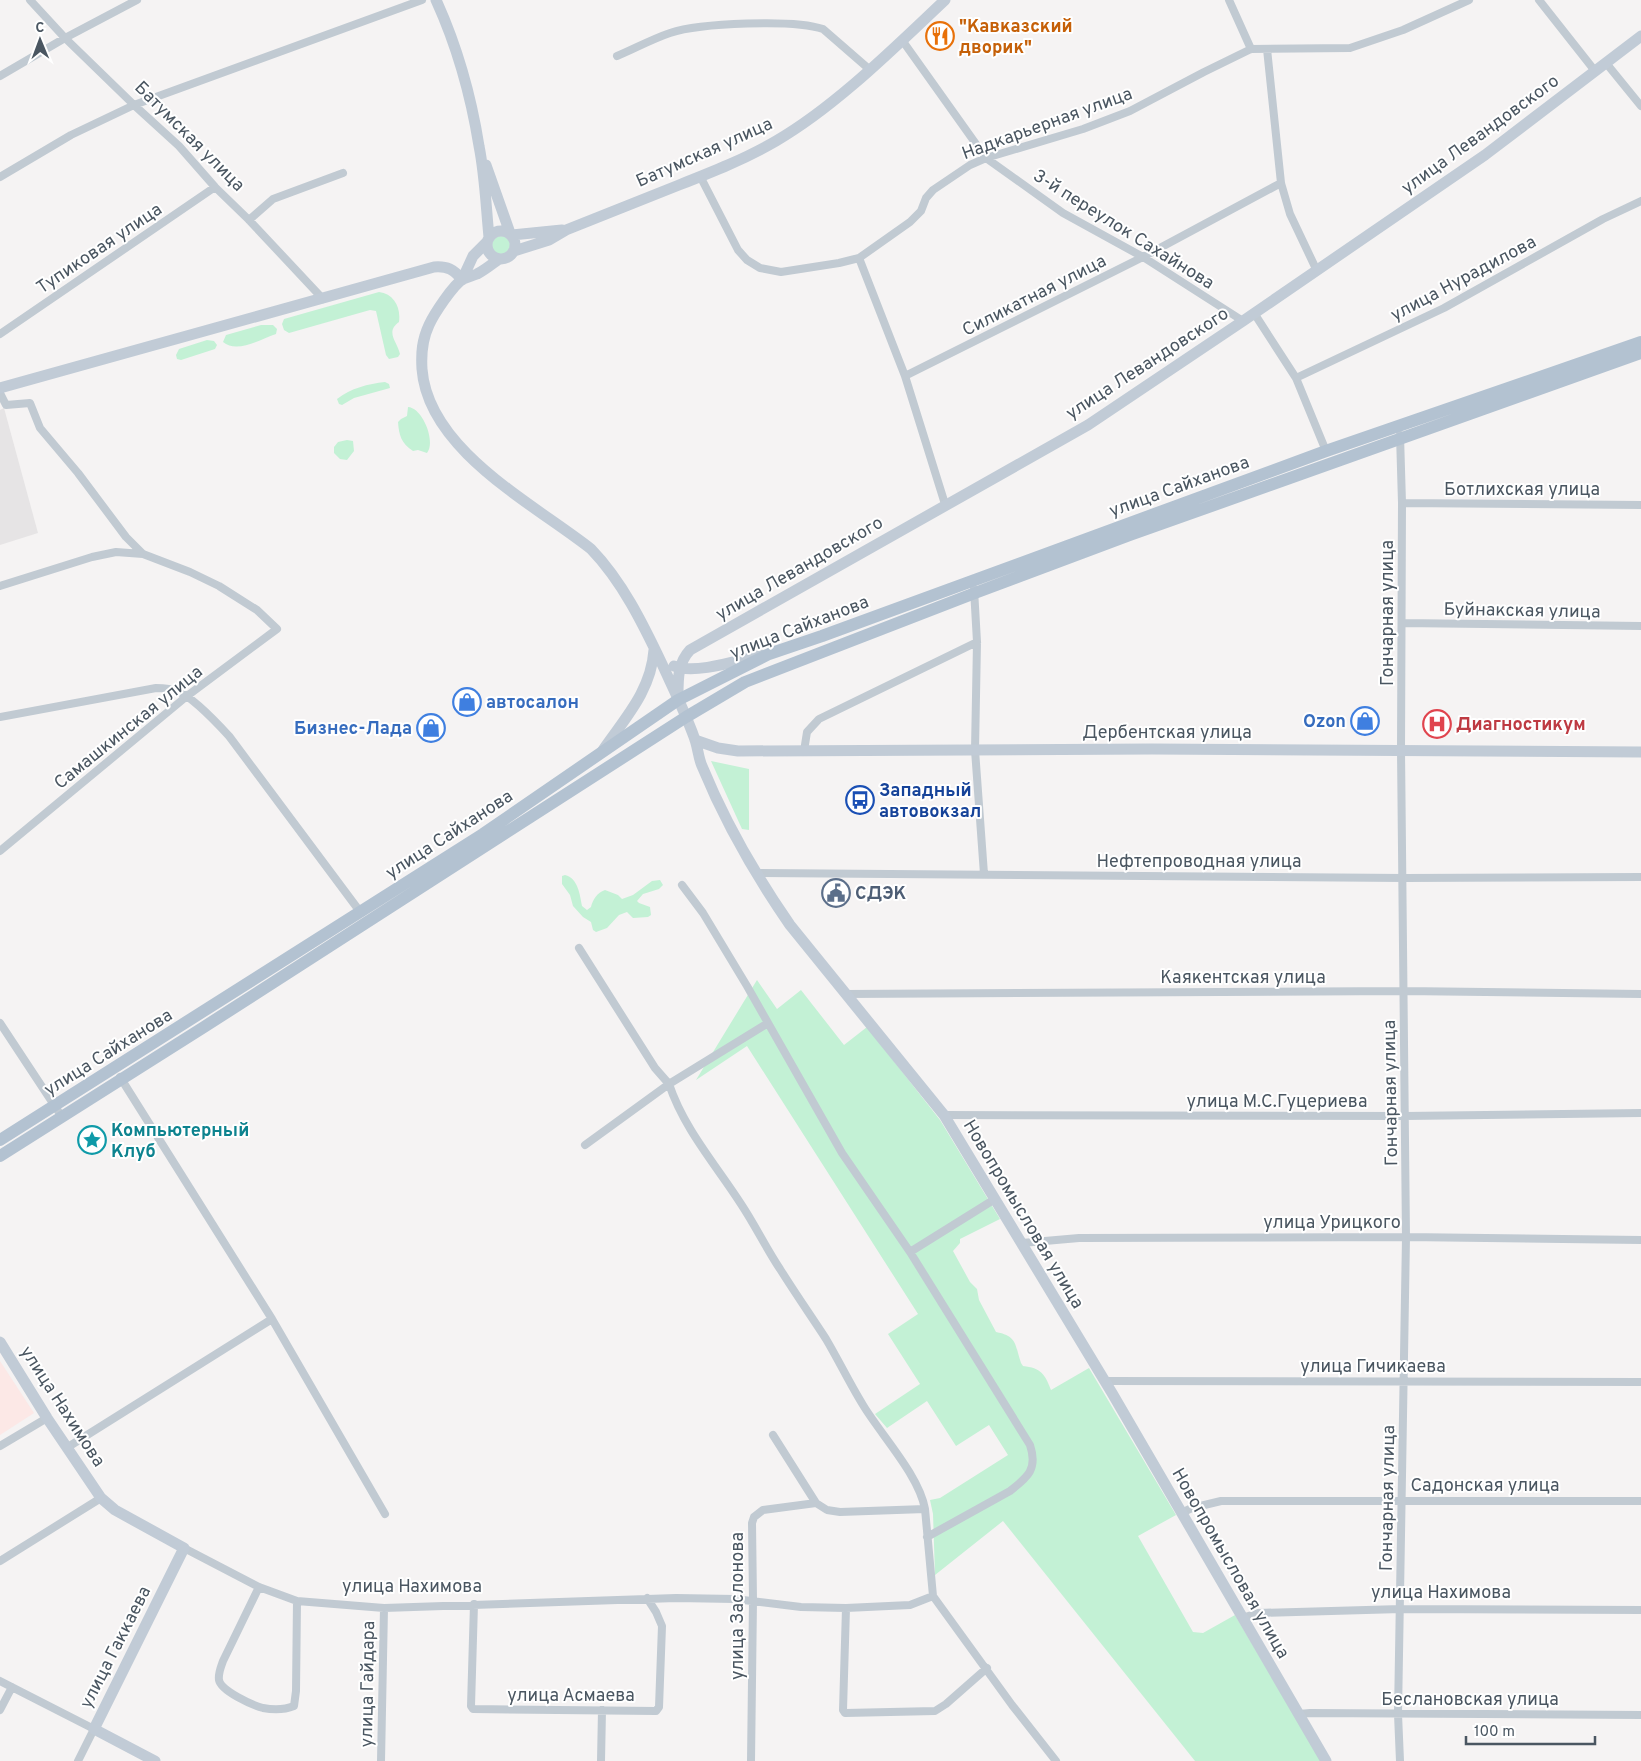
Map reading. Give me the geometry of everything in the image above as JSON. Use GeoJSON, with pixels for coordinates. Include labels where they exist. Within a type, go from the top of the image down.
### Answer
{"type":"FeatureCollection","features":[{"type":"Feature","properties":{"kind":"main road","name":"улица Сайханова"},"geometry":{"type":"LineString","coordinates":[[364,917],[678,700],[769,654],[973,586],[1399,432],[1641,342]]}},
{"type":"Feature","properties":{"kind":"main road","name":"улица Сайханова"},"geometry":{"type":"LineString","coordinates":[[364,917],[745,682],[973,586],[1326,451],[1399,432],[1641,353]]}},
{"type":"Feature","properties":{"kind":"main road"},"geometry":{"type":"LineString","coordinates":[[0,1156],[62,1117],[118,1074],[364,917]]}},
{"type":"Feature","properties":{"kind":"main road","name":"улица Сайханова"},"geometry":{"type":"LineString","coordinates":[[0,1140],[54,1106],[118,1074]]}},
{"type":"Feature","properties":{"kind":"street","name":"Батумская улица"},"geometry":{"type":"LineString","coordinates":[[30,0],[65,38],[180,146],[214,186],[249,220],[323,299]]}},
{"type":"Feature","properties":{"kind":"street"},"geometry":{"type":"LineString","coordinates":[[0,76],[65,38],[137,0]]}},
{"type":"Feature","properties":{"kind":"street"},"geometry":{"type":"LineString","coordinates":[[0,177],[71,135],[134,104],[422,0]]}},
{"type":"Feature","properties":{"kind":"street"},"geometry":{"type":"LineString","coordinates":[[436,0],[460,62],[480,147],[511,234],[516,243],[514,251],[508,258],[499,259],[478,273],[462,280]]}},
{"type":"Feature","properties":{"kind":"street","name":"Батумская улица"},"geometry":{"type":"LineString","coordinates":[[566,230],[748,156],[794,130],[869,69],[945,0]]}},
{"type":"Feature","properties":{"kind":"street"},"geometry":{"type":"LineString","coordinates":[[1229,0],[1251,50]]}},
{"type":"Feature","properties":{"kind":"street","name":"Надкарьерная улица"},"geometry":{"type":"LineString","coordinates":[[700,176],[738,250],[747,260],[760,268],[781,272],[859,258],[910,222],[921,211],[926,198],[933,190],[970,165],[986,158],[1083,129],[1130,111],[1204,72],[1251,50],[1350,48],[1403,30],[1469,0]]}},
{"type":"Feature","properties":{"kind":"street"},"geometry":{"type":"LineString","coordinates":[[1539,0],[1595,71]]}},
{"type":"Feature","properties":{"kind":"street"},"geometry":{"type":"LineString","coordinates":[[617,56],[671,33],[685,30],[710,26],[788,24],[823,28],[869,69]]}},
{"type":"Feature","properties":{"kind":"street","name":"улица Левандовского"},"geometry":{"type":"LineString","coordinates":[[679,669],[684,657],[690,650],[945,504],[1088,425],[1254,314],[1485,155],[1641,36]]}},
{"type":"Feature","properties":{"kind":"street","name":"3-й переулок Сахайнова"},"geometry":{"type":"LineString","coordinates":[[902,40],[986,158],[1063,213],[1142,257],[1243,321]]}},
{"type":"Feature","properties":{"kind":"street"},"geometry":{"type":"LineString","coordinates":[[1267,49],[1281,183],[1290,214],[1317,271]]}},
{"type":"Feature","properties":{"kind":"street"},"geometry":{"type":"LineString","coordinates":[[1606,63],[1641,106]]}},
{"type":"Feature","properties":{"kind":"street"},"geometry":{"type":"LineString","coordinates":[[480,147],[487,246],[491,255],[499,259]]}},
{"type":"Feature","properties":{"kind":"street"},"geometry":{"type":"LineString","coordinates":[[249,220],[273,199],[343,173]]}},
{"type":"Feature","properties":{"kind":"street","name":"Силикатная улица"},"geometry":{"type":"LineString","coordinates":[[905,376],[1142,257],[1281,183]]}},
{"type":"Feature","properties":{"kind":"street","name":"Тупиковая улица"},"geometry":{"type":"LineString","coordinates":[[0,334],[214,186]]}},
{"type":"Feature","properties":{"kind":"street","name":"улица Нурадилова"},"geometry":{"type":"LineString","coordinates":[[1296,378],[1444,308],[1603,219],[1641,201]]}},
{"type":"Feature","properties":{"kind":"street"},"geometry":{"type":"LineString","coordinates":[[462,280],[473,256],[499,231],[511,234],[566,230]]}},
{"type":"Feature","properties":{"kind":"street"},"geometry":{"type":"LineString","coordinates":[[514,251],[549,240],[566,230]]}},
{"type":"Feature","properties":{"kind":"street"},"geometry":{"type":"LineString","coordinates":[[859,258],[905,376],[945,504]]}},
{"type":"Feature","properties":{"kind":"street"},"geometry":{"type":"LineString","coordinates":[[0,388],[434,267],[450,268],[462,280]]}},
{"type":"Feature","properties":{"kind":"street","name":"Новопромысловая улица"},"geometry":{"type":"LineString","coordinates":[[462,280],[441,305],[432,320],[422,346],[422,376],[432,408],[452,436],[478,466],[569,532],[604,562],[633,607],[654,649],[686,717],[695,740],[701,764],[715,796],[757,873],[790,925],[944,1115],[1104,1381],[1326,1761]]}},
{"type":"Feature","properties":{"kind":"street"},"geometry":{"type":"LineString","coordinates":[[1254,314],[1296,378],[1326,451]]}},
{"type":"Feature","properties":{"kind":"street"},"geometry":{"type":"LineString","coordinates":[[0,393],[6,405],[30,403],[40,428],[78,473],[126,537],[143,554]]}},
{"type":"Feature","properties":{"kind":"street","name":"Гончарная улица"},"geometry":{"type":"LineString","coordinates":[[1399,432],[1402,503],[1401,751],[1404,878],[1406,1237],[1398,1714],[1400,1761]]}},
{"type":"Feature","properties":{"kind":"street","name":"Ботлихская улица"},"geometry":{"type":"LineString","coordinates":[[1402,503],[1641,505]]}},
{"type":"Feature","properties":{"kind":"street"},"geometry":{"type":"LineString","coordinates":[[0,586],[92,557],[116,552],[143,554]]}},
{"type":"Feature","properties":{"kind":"street","name":"Самашкинская улица"},"geometry":{"type":"LineString","coordinates":[[0,851],[187,696],[277,629],[256,610],[218,586],[190,572],[143,554]]}},
{"type":"Feature","properties":{"kind":"street"},"geometry":{"type":"LineString","coordinates":[[973,586],[977,642],[975,750],[984,874]]}},
{"type":"Feature","properties":{"kind":"street","name":"Буйнакская улица"},"geometry":{"type":"LineString","coordinates":[[1402,623],[1641,626]]}},
{"type":"Feature","properties":{"kind":"street"},"geometry":{"type":"LineString","coordinates":[[804,751],[807,732],[819,719],[977,642]]}},
{"type":"Feature","properties":{"kind":"street"},"geometry":{"type":"LineString","coordinates":[[654,649],[669,664],[679,669],[695,670],[769,654]]}},
{"type":"Feature","properties":{"kind":"street"},"geometry":{"type":"LineString","coordinates":[[602,752],[648,682],[653,666],[654,649]]}},
{"type":"Feature","properties":{"kind":"street"},"geometry":{"type":"LineString","coordinates":[[678,700],[679,669]]}},
{"type":"Feature","properties":{"kind":"street"},"geometry":{"type":"LineString","coordinates":[[0,716],[156,688],[170,689],[187,696],[229,736],[364,917]]}},
{"type":"Feature","properties":{"kind":"street","name":"Дербентская улица"},"geometry":{"type":"LineString","coordinates":[[695,740],[718,748],[738,751],[1641,752]]}},
{"type":"Feature","properties":{"kind":"street","name":"Нефтепроводная улица"},"geometry":{"type":"LineString","coordinates":[[757,873],[1404,878],[1641,876]]}},
{"type":"Feature","properties":{"kind":"street"},"geometry":{"type":"LineString","coordinates":[[682,885],[703,914],[842,1153],[910,1252],[1007,1409],[1028,1439],[1034,1463],[1031,1471],[1020,1483],[1010,1491],[927,1537]]}},
{"type":"Feature","properties":{"kind":"street"},"geometry":{"type":"LineString","coordinates":[[579,948],[655,1068],[669,1084],[676,1105],[691,1130],[742,1205],[780,1269],[826,1340],[863,1406],[916,1485],[924,1502],[933,1596],[1012,1705],[1056,1761]]}},
{"type":"Feature","properties":{"kind":"street","name":"Каякентская улица"},"geometry":{"type":"LineString","coordinates":[[845,994],[1404,991],[1641,994]]}},
{"type":"Feature","properties":{"kind":"street"},"geometry":{"type":"LineString","coordinates":[[0,1023],[62,1117]]}},
{"type":"Feature","properties":{"kind":"street"},"geometry":{"type":"LineString","coordinates":[[585,1145],[669,1084],[768,1023]]}},
{"type":"Feature","properties":{"kind":"street"},"geometry":{"type":"LineString","coordinates":[[118,1074],[272,1319],[385,1514]]}},
{"type":"Feature","properties":{"kind":"street","name":"улица М.С.Гуцериева"},"geometry":{"type":"LineString","coordinates":[[944,1115],[1405,1116],[1641,1113]]}},
{"type":"Feature","properties":{"kind":"street"},"geometry":{"type":"LineString","coordinates":[[910,1252],[995,1199]]}},
{"type":"Feature","properties":{"kind":"street","name":"улица Урицкого"},"geometry":{"type":"LineString","coordinates":[[1022,1243],[1079,1238],[1406,1237],[1641,1240]]}},
{"type":"Feature","properties":{"kind":"street"},"geometry":{"type":"LineString","coordinates":[[68,1447],[272,1319]]}},
{"type":"Feature","properties":{"kind":"street","name":"улица Нахимова"},"geometry":{"type":"LineString","coordinates":[[0,1342],[47,1418],[101,1498],[115,1510],[184,1548],[259,1587],[297,1601],[384,1608],[647,1598],[735,1599],[801,1606],[846,1608],[910,1605],[933,1596]]}},
{"type":"Feature","properties":{"kind":"street","name":"улица Гичикаева"},"geometry":{"type":"LineString","coordinates":[[1104,1381],[1641,1382]]}},
{"type":"Feature","properties":{"kind":"street"},"geometry":{"type":"LineString","coordinates":[[0,1446],[47,1418]]}},
{"type":"Feature","properties":{"kind":"street"},"geometry":{"type":"LineString","coordinates":[[773,1435],[816,1502],[827,1510],[840,1512],[925,1509]]}},
{"type":"Feature","properties":{"kind":"street"},"geometry":{"type":"LineString","coordinates":[[0,1561],[101,1498]]}},
{"type":"Feature","properties":{"kind":"street","name":"Садонская улица"},"geometry":{"type":"LineString","coordinates":[[1181,1513],[1192,1508],[1221,1501],[1641,1501]]}},
{"type":"Feature","properties":{"kind":"street","name":"улица Заслонова"},"geometry":{"type":"LineString","coordinates":[[751,1761],[753,1600],[751,1532],[754,1517],[763,1510],[816,1502]]}},
{"type":"Feature","properties":{"kind":"street","name":"улица Гаккаева"},"geometry":{"type":"LineString","coordinates":[[78,1761],[184,1548]]}},
{"type":"Feature","properties":{"kind":"street"},"geometry":{"type":"LineString","coordinates":[[259,1587],[219,1670],[219,1680],[223,1688],[262,1708],[281,1710],[294,1706],[296,1691],[297,1601]]}},
{"type":"Feature","properties":{"kind":"street","name":"улица Асмаева"},"geometry":{"type":"LineString","coordinates":[[474,1604],[472,1706],[474,1710],[656,1711],[659,1709],[662,1626],[647,1598]]}},
{"type":"Feature","properties":{"kind":"street","name":"улица Гайдара"},"geometry":{"type":"LineString","coordinates":[[381,1761],[384,1608]]}},
{"type":"Feature","properties":{"kind":"street"},"geometry":{"type":"LineString","coordinates":[[846,1608],[843,1710],[845,1713],[935,1711],[946,1704],[986,1668]]}},
{"type":"Feature","properties":{"kind":"street","name":"улица Нахимова"},"geometry":{"type":"LineString","coordinates":[[1242,1618],[1258,1613],[1401,1608],[1641,1610]]}},
{"type":"Feature","properties":{"kind":"street"},"geometry":{"type":"LineString","coordinates":[[0,1681],[155,1761]]}},
{"type":"Feature","properties":{"kind":"street"},"geometry":{"type":"LineString","coordinates":[[0,1710],[12,1687]]}},
{"type":"Feature","properties":{"kind":"street"},"geometry":{"type":"LineString","coordinates":[[601,1761],[602,1710]]}},
{"type":"Feature","properties":{"kind":"street","name":"Беслановская улица"},"geometry":{"type":"LineString","coordinates":[[1299,1714],[1641,1715]]}},
{"type":"Feature","properties":{"kind":"shaded area"},"geometry":{"type":"Polygon","coordinates":[[[4,408],[38,533],[0,545],[0,410],[4,408]]]}},
{"type":"Feature","properties":{"kind":"shaded area"},"geometry":{"type":"Polygon","coordinates":[[[0,1361],[34,1413],[0,1435],[0,1361]]]}},
{"type":"Feature","properties":{"kind":"green space"},"geometry":{"type":"Polygon","coordinates":[[[497,236],[505,236],[510,241],[508,252],[497,254],[492,249],[492,241],[497,236]]]}},
{"type":"Feature","properties":{"kind":"green space"},"geometry":{"type":"Polygon","coordinates":[[[379,292],[389,295],[398,306],[399,322],[392,333],[399,349],[400,354],[398,357],[389,359],[386,355],[376,311],[370,310],[289,333],[284,330],[282,324],[284,319],[379,292]]]}},
{"type":"Feature","properties":{"kind":"green space"},"geometry":{"type":"Polygon","coordinates":[[[261,325],[273,325],[277,329],[276,334],[242,346],[235,347],[223,342],[226,335],[261,325]]]}},
{"type":"Feature","properties":{"kind":"green space"},"geometry":{"type":"Polygon","coordinates":[[[207,340],[214,341],[217,345],[215,349],[181,360],[177,359],[176,355],[179,349],[207,340]]]}},
{"type":"Feature","properties":{"kind":"green space"},"geometry":{"type":"Polygon","coordinates":[[[385,382],[389,384],[390,388],[354,398],[342,405],[339,404],[337,399],[354,389],[385,382]]]}},
{"type":"Feature","properties":{"kind":"green space"},"geometry":{"type":"Polygon","coordinates":[[[408,407],[419,413],[426,426],[430,441],[427,453],[418,450],[413,451],[401,438],[398,422],[407,416],[408,407]]]}},
{"type":"Feature","properties":{"kind":"green space"},"geometry":{"type":"Polygon","coordinates":[[[353,441],[354,451],[347,460],[340,459],[334,453],[334,447],[338,442],[353,441]]]}},
{"type":"Feature","properties":{"kind":"green space"},"geometry":{"type":"Polygon","coordinates":[[[711,761],[749,769],[749,830],[742,829],[711,761]]]}},
{"type":"Feature","properties":{"kind":"green space"},"geometry":{"type":"Polygon","coordinates":[[[565,875],[576,883],[582,906],[587,910],[591,907],[594,899],[605,890],[618,895],[622,899],[633,895],[652,881],[660,880],[663,885],[659,889],[643,894],[637,901],[650,907],[651,915],[633,918],[627,912],[619,915],[607,928],[596,932],[593,930],[591,922],[583,917],[573,906],[570,895],[562,884],[562,876],[565,875]]]}},
{"type":"Feature","properties":{"kind":"green space"},"geometry":{"type":"Polygon","coordinates":[[[757,980],[777,1009],[801,990],[844,1045],[867,1027],[940,1120],[1000,1219],[960,1239],[960,1243],[953,1251],[970,1282],[977,1289],[979,1300],[996,1332],[1012,1339],[1023,1366],[1034,1368],[1042,1373],[1051,1390],[1089,1368],[1176,1515],[1138,1536],[1193,1632],[1203,1633],[1235,1615],[1321,1761],[1195,1761],[1003,1521],[935,1575],[933,1514],[930,1500],[940,1498],[1008,1455],[989,1425],[956,1446],[927,1401],[887,1428],[875,1414],[920,1384],[888,1334],[918,1314],[747,1046],[696,1080],[757,980]]]}},
{"type":"Feature","properties":{"kind":"place","name":"\"Кавказский дворик\""},"geometry":{"type":"Point","coordinates":[940,36]}},
{"type":"Feature","properties":{"kind":"place","name":"автосалон"},"geometry":{"type":"Point","coordinates":[467,702]}},
{"type":"Feature","properties":{"kind":"place","name":"Ozon"},"geometry":{"type":"Point","coordinates":[1365,721]}},
{"type":"Feature","properties":{"kind":"place","name":"Диагностикум"},"geometry":{"type":"Point","coordinates":[1437,724]}},
{"type":"Feature","properties":{"kind":"place","name":"Бизнес-Лада"},"geometry":{"type":"Point","coordinates":[431,728]}},
{"type":"Feature","properties":{"kind":"place","name":"Западный автовокзал"},"geometry":{"type":"Point","coordinates":[860,800]}},
{"type":"Feature","properties":{"kind":"place","name":"СДЭК"},"geometry":{"type":"Point","coordinates":[836,893]}},
{"type":"Feature","properties":{"kind":"place","name":"Компьютерный Клуб"},"geometry":{"type":"Point","coordinates":[92,1140]}}]}
